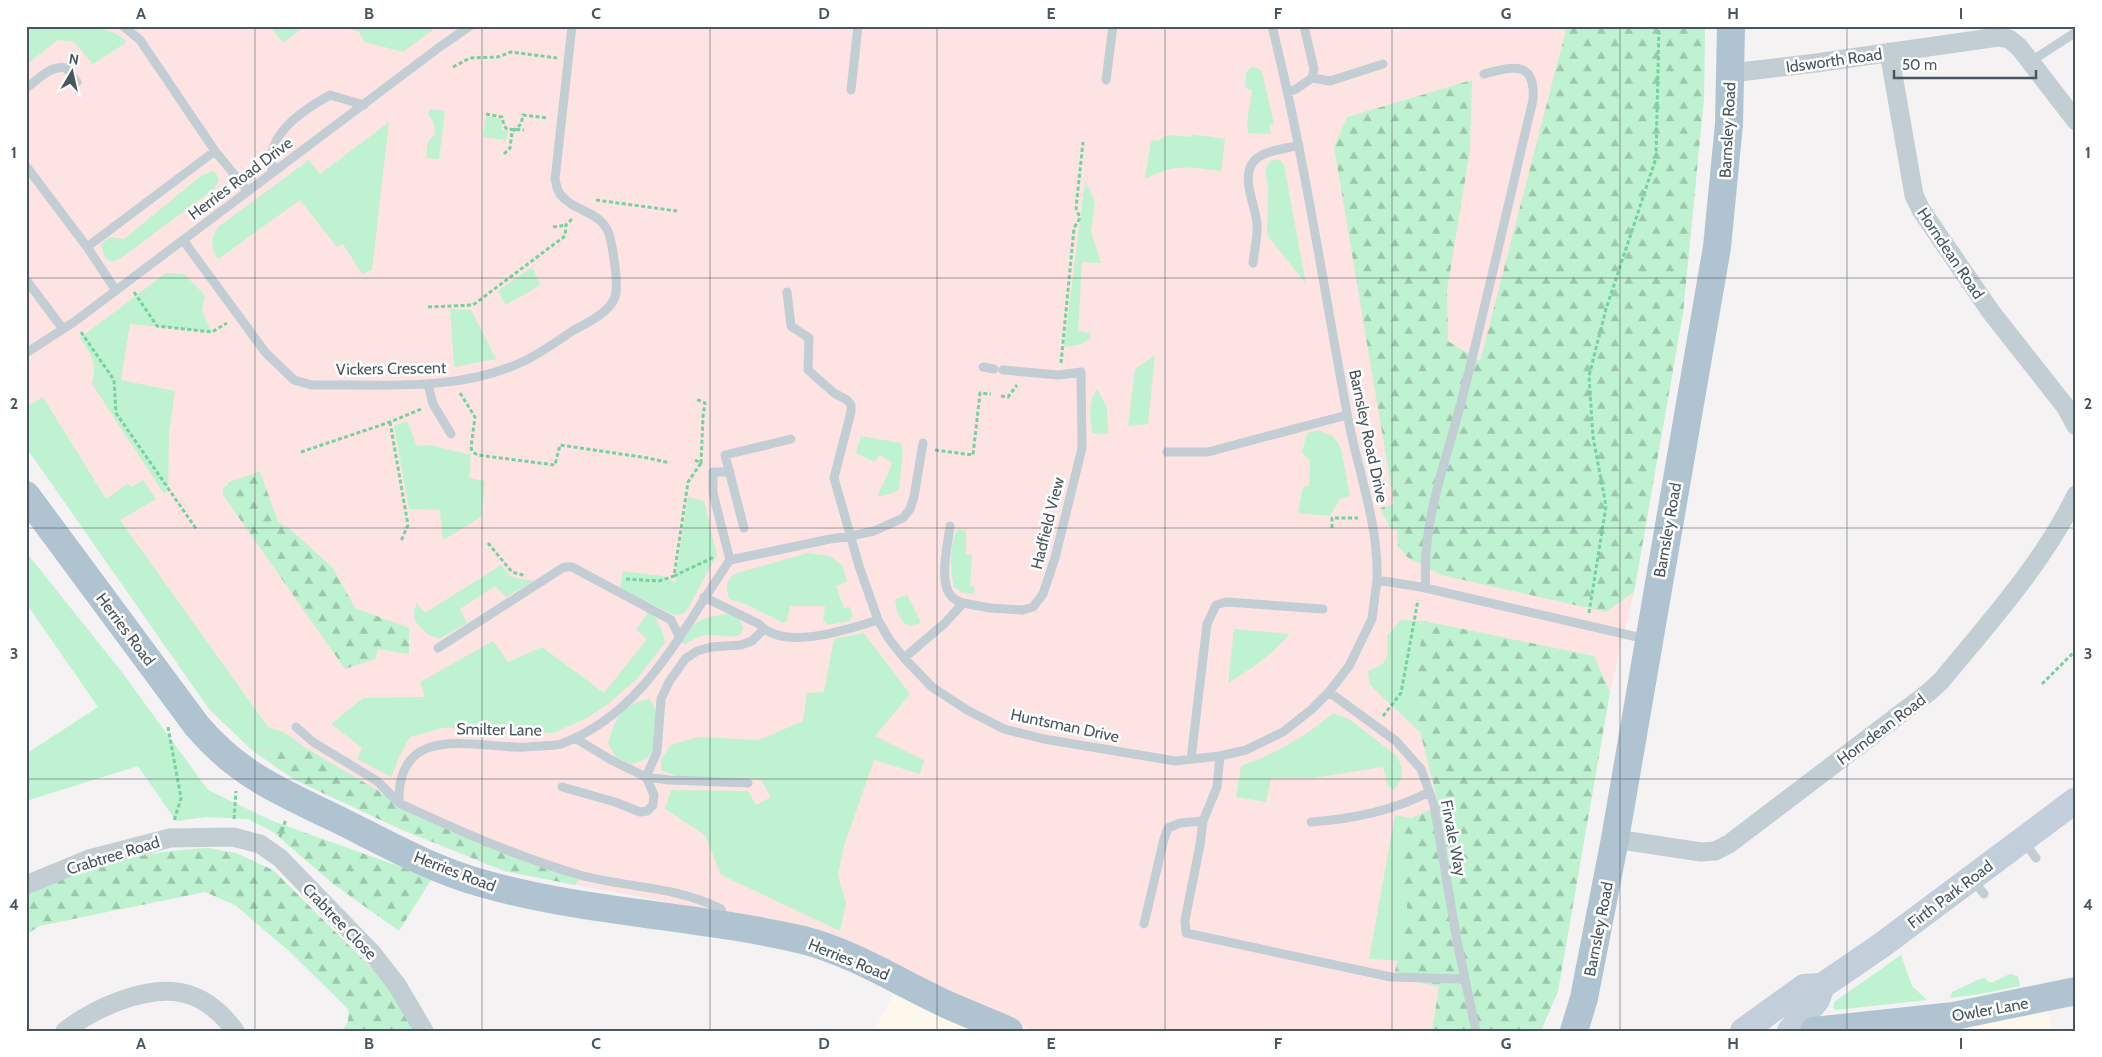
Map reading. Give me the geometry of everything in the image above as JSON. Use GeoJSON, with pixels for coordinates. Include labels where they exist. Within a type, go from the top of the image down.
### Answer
{"type":"FeatureCollection","features":[{"type":"Feature","properties":{"kind":"main road","name":"Barnsley Road"},"geometry":{"type":"LineString","coordinates":[[1575,1030],[1584,998],[1615,839],[1717,247],[1726,168],[1731,73],[1731,26]]}},
{"type":"Feature","properties":{"kind":"main road","name":"Herries Road"},"geometry":{"type":"LineString","coordinates":[[27,497],[215,747],[264,784],[436,866],[478,882],[533,896],[633,913],[727,926],[813,944],[884,972],[947,1005],[1009,1031]]}},
{"type":"Feature","properties":{"kind":"main road","name":"Firth Park Road"},"geometry":{"type":"LineString","coordinates":[[1743,1031],[1804,987],[1822,986],[1882,945],[1978,886],[2029,849],[2076,800]]}},
{"type":"Feature","properties":{"kind":"main road","name":"Firth Park Road"},"geometry":{"type":"LineString","coordinates":[[1790,1031],[1817,1000],[1822,986]]}},
{"type":"Feature","properties":{"kind":"main road","name":"Owler Lane"},"geometry":{"type":"LineString","coordinates":[[1814,1031],[1894,1027],[2076,991]]}},
{"type":"Feature","properties":{"kind":"street","name":"Idsworth Road"},"geometry":{"type":"LineString","coordinates":[[1731,73],[1998,37],[2009,39],[2019,47],[2076,121]]}},
{"type":"Feature","properties":{"kind":"street","name":"Horndean Road"},"geometry":{"type":"LineString","coordinates":[[1889,52],[1914,195],[1921,210],[1990,312],[2065,406],[2076,426]]}},
{"type":"Feature","properties":{"kind":"street","name":"Horndean Road"},"geometry":{"type":"LineString","coordinates":[[1615,839],[1701,852],[1715,851],[1728,844],[1941,681],[2012,595],[2067,512],[2076,495]]}},
{"type":"Feature","properties":{"kind":"street","name":"Crabtree Road"},"geometry":{"type":"LineString","coordinates":[[26,885],[89,859],[170,838],[232,837]]}},
{"type":"Feature","properties":{"kind":"street","name":"Crabtree Close"},"geometry":{"type":"LineString","coordinates":[[232,837],[260,844],[274,854],[372,953],[397,985],[424,1031]]}},
{"type":"Feature","properties":{"kind":"street"},"geometry":{"type":"LineString","coordinates":[[65,1031],[95,1011],[124,999],[156,992],[183,993],[208,1003],[225,1017],[234,1031]]}},
{"type":"Feature","properties":{"kind":"lane"},"geometry":{"type":"LineString","coordinates":[[123,26],[140,40],[215,150],[247,190]]}},
{"type":"Feature","properties":{"kind":"lane","name":"Vickers Crescent"},"geometry":{"type":"LineString","coordinates":[[183,240],[265,352],[294,380],[312,385],[428,384],[457,381],[522,362],[588,322],[607,308],[615,298],[616,282],[610,236],[604,224],[594,214],[572,204],[559,193],[555,179],[572,26]]}},
{"type":"Feature","properties":{"kind":"lane"},"geometry":{"type":"LineString","coordinates":[[851,90],[858,26]]}},
{"type":"Feature","properties":{"kind":"lane"},"geometry":{"type":"LineString","coordinates":[[1106,80],[1112,26]]}},
{"type":"Feature","properties":{"kind":"lane","name":"Barnsley Road Drive"},"geometry":{"type":"LineString","coordinates":[[1272,26],[1299,146],[1347,415],[1376,541],[1377,580]]}},
{"type":"Feature","properties":{"kind":"lane"},"geometry":{"type":"LineString","coordinates":[[1288,92],[1312,78],[1314,69],[1304,26]]}},
{"type":"Feature","properties":{"kind":"lane","name":"Herries Road Drive"},"geometry":{"type":"LineString","coordinates":[[26,353],[74,322],[247,190],[467,27]]}},
{"type":"Feature","properties":{"kind":"lane"},"geometry":{"type":"LineString","coordinates":[[2030,62],[2076,32]]}},
{"type":"Feature","properties":{"kind":"lane"},"geometry":{"type":"LineString","coordinates":[[1312,78],[1330,81],[1383,64]]}},
{"type":"Feature","properties":{"kind":"lane"},"geometry":{"type":"LineString","coordinates":[[26,88],[54,68],[61,67],[66,68],[77,82]]}},
{"type":"Feature","properties":{"kind":"lane"},"geometry":{"type":"LineString","coordinates":[[1423,588],[1429,527],[1439,476],[1461,402],[1533,100],[1534,85],[1527,71],[1518,67],[1484,74]]}},
{"type":"Feature","properties":{"kind":"lane"},"geometry":{"type":"LineString","coordinates":[[272,173],[273,148],[288,124],[309,108],[330,95],[364,105]]}},
{"type":"Feature","properties":{"kind":"lane"},"geometry":{"type":"LineString","coordinates":[[1253,264],[1257,226],[1248,183],[1249,169],[1254,161],[1263,154],[1299,146]]}},
{"type":"Feature","properties":{"kind":"lane"},"geometry":{"type":"LineString","coordinates":[[87,247],[215,150]]}},
{"type":"Feature","properties":{"kind":"lane"},"geometry":{"type":"LineString","coordinates":[[26,166],[116,289]]}},
{"type":"Feature","properties":{"kind":"lane"},"geometry":{"type":"LineString","coordinates":[[26,281],[63,329]]}},
{"type":"Feature","properties":{"kind":"lane","name":"Huntsman Drive"},"geometry":{"type":"LineString","coordinates":[[787,292],[791,326],[809,338],[808,370],[851,405],[851,412],[834,478],[859,566],[878,620],[888,639],[932,686],[967,710],[1004,729],[1175,761],[1220,756],[1246,750],[1284,732],[1329,692],[1349,666],[1372,619],[1377,580]]}},
{"type":"Feature","properties":{"kind":"lane","name":"Hadfield View"},"geometry":{"type":"LineString","coordinates":[[963,604],[1023,610],[1033,607],[1043,594],[1055,558],[1082,448],[1082,372],[1059,376],[1026,374],[983,367]]}},
{"type":"Feature","properties":{"kind":"lane"},"geometry":{"type":"LineString","coordinates":[[428,384],[433,404],[451,434]]}},
{"type":"Feature","properties":{"kind":"lane"},"geometry":{"type":"LineString","coordinates":[[1167,452],[1208,452],[1347,415]]}},
{"type":"Feature","properties":{"kind":"lane"},"geometry":{"type":"LineString","coordinates":[[744,528],[725,455],[791,439]]}},
{"type":"Feature","properties":{"kind":"lane"},"geometry":{"type":"LineString","coordinates":[[730,472],[713,472],[713,494],[728,562],[874,531],[903,518],[910,509],[923,442]]}},
{"type":"Feature","properties":{"kind":"lane"},"geometry":{"type":"LineString","coordinates":[[904,658],[945,623],[963,604],[952,597],[944,577],[950,526]]}},
{"type":"Feature","properties":{"kind":"lane","name":"Smilter Lane"},"geometry":{"type":"LineString","coordinates":[[399,803],[400,778],[409,760],[430,748],[443,744],[468,742],[516,747],[558,745],[592,730],[624,707],[648,682],[728,562]]}},
{"type":"Feature","properties":{"kind":"lane"},"geometry":{"type":"LineString","coordinates":[[438,648],[564,567],[572,567],[671,620],[679,636]]}},
{"type":"Feature","properties":{"kind":"lane"},"geometry":{"type":"LineString","coordinates":[[1377,580],[1423,588],[1649,640]]}},
{"type":"Feature","properties":{"kind":"lane"},"geometry":{"type":"LineString","coordinates":[[704,597],[759,624],[764,629],[785,636],[819,637],[878,620]]}},
{"type":"Feature","properties":{"kind":"lane"},"geometry":{"type":"LineString","coordinates":[[1191,760],[1207,624],[1216,605],[1226,602],[1323,609]]}},
{"type":"Feature","properties":{"kind":"lane"},"geometry":{"type":"LineString","coordinates":[[562,786],[615,802],[640,812],[647,811],[653,805],[654,795],[646,777],[657,752],[661,699],[669,682],[685,659],[697,651],[711,647],[752,642],[764,629]]}},
{"type":"Feature","properties":{"kind":"lane","name":"Firvale Way"},"geometry":{"type":"LineString","coordinates":[[1329,692],[1396,741],[1421,769],[1434,805],[1464,978],[1476,1031]]}},
{"type":"Feature","properties":{"kind":"lane"},"geometry":{"type":"LineString","coordinates":[[296,727],[313,742],[377,781],[399,803],[467,834],[581,875],[702,899],[720,909],[727,926]]}},
{"type":"Feature","properties":{"kind":"lane"},"geometry":{"type":"LineString","coordinates":[[575,738],[611,760],[646,777],[669,780],[748,783]]}},
{"type":"Feature","properties":{"kind":"lane"},"geometry":{"type":"LineString","coordinates":[[1220,756],[1217,787],[1203,820],[1185,920],[1186,933],[1391,977],[1464,978]]}},
{"type":"Feature","properties":{"kind":"lane"},"geometry":{"type":"LineString","coordinates":[[1311,822],[1381,811],[1408,804],[1429,792]]}},
{"type":"Feature","properties":{"kind":"lane"},"geometry":{"type":"LineString","coordinates":[[1144,924],[1168,828],[1180,823],[1203,820]]}},
{"type":"Feature","properties":{"kind":"path"},"geometry":{"type":"LineString","coordinates":[[1586,626],[1606,506],[1593,437],[1589,376],[1606,309],[1656,158],[1659,26]]}},
{"type":"Feature","properties":{"kind":"path"},"geometry":{"type":"LineString","coordinates":[[453,67],[470,58],[498,57],[511,52],[568,59]]}},
{"type":"Feature","properties":{"kind":"path"},"geometry":{"type":"LineString","coordinates":[[486,114],[502,117],[504,126],[507,129],[524,130]]}},
{"type":"Feature","properties":{"kind":"path"},"geometry":{"type":"LineString","coordinates":[[504,154],[510,148],[512,132],[521,124],[523,115],[561,120]]}},
{"type":"Feature","properties":{"kind":"path"},"geometry":{"type":"LineString","coordinates":[[1059,376],[1074,228],[1080,218],[1076,208],[1082,142]]}},
{"type":"Feature","properties":{"kind":"path"},"geometry":{"type":"LineString","coordinates":[[553,227],[566,225],[591,200],[677,211]]}},
{"type":"Feature","properties":{"kind":"path"},"geometry":{"type":"LineString","coordinates":[[428,307],[473,305],[565,236],[566,225]]}},
{"type":"Feature","properties":{"kind":"path"},"geometry":{"type":"LineString","coordinates":[[126,281],[156,326],[212,332],[228,322]]}},
{"type":"Feature","properties":{"kind":"path"},"geometry":{"type":"LineString","coordinates":[[74,322],[114,380],[116,413],[197,530]]}},
{"type":"Feature","properties":{"kind":"path"},"geometry":{"type":"LineString","coordinates":[[1001,396],[1008,397],[1026,374]]}},
{"type":"Feature","properties":{"kind":"path"},"geometry":{"type":"LineString","coordinates":[[457,381],[459,392],[475,417],[472,451],[478,455],[555,465],[560,445],[670,463]]}},
{"type":"Feature","properties":{"kind":"path"},"geometry":{"type":"LineString","coordinates":[[946,452],[973,455],[980,393],[991,394]]}},
{"type":"Feature","properties":{"kind":"path"},"geometry":{"type":"LineString","coordinates":[[674,576],[688,482],[701,463],[703,417],[706,403],[696,399]]}},
{"type":"Feature","properties":{"kind":"path"},"geometry":{"type":"LineString","coordinates":[[301,452],[390,422],[433,404]]}},
{"type":"Feature","properties":{"kind":"path"},"geometry":{"type":"LineString","coordinates":[[390,422],[408,525],[401,541]]}},
{"type":"Feature","properties":{"kind":"path"},"geometry":{"type":"LineString","coordinates":[[694,460],[713,472]]}},
{"type":"Feature","properties":{"kind":"path"},"geometry":{"type":"LineString","coordinates":[[1332,528],[1332,518],[1371,517]]}},
{"type":"Feature","properties":{"kind":"path"},"geometry":{"type":"LineString","coordinates":[[488,543],[512,572],[544,580]]}},
{"type":"Feature","properties":{"kind":"path"},"geometry":{"type":"LineString","coordinates":[[623,579],[660,581],[715,557],[728,562]]}},
{"type":"Feature","properties":{"kind":"path"},"geometry":{"type":"LineString","coordinates":[[1375,726],[1402,692],[1423,588]]}},
{"type":"Feature","properties":{"kind":"path"},"geometry":{"type":"LineString","coordinates":[[2042,684],[2076,650]]}},
{"type":"Feature","properties":{"kind":"path"},"geometry":{"type":"LineString","coordinates":[[170,838],[181,798],[168,728],[188,713]]}},
{"type":"Feature","properties":{"kind":"path"},"geometry":{"type":"LineString","coordinates":[[232,837],[238,766]]}},
{"type":"Feature","properties":{"kind":"path"},"geometry":{"type":"LineString","coordinates":[[274,854],[293,798]]}},
{"type":"Feature","properties":{"kind":"shaded area"},"geometry":{"type":"Polygon","coordinates":[[[26,26],[1705,26],[1704,98],[1683,313],[1634,592],[1610,692],[1558,991],[1540,1031],[1033,1031],[787,925],[504,871],[400,829],[295,780],[253,751],[209,709],[26,447],[26,26]]]}},
{"type":"Feature","properties":{"kind":"shaded area"},"geometry":{"type":"Polygon","coordinates":[[[896,989],[974,1028],[973,1031],[874,1031],[896,989]]]}},
{"type":"Feature","properties":{"kind":"shaded area"},"geometry":{"type":"Polygon","coordinates":[[[2048,1008],[2052,1031],[1901,1031],[2048,1008]]]}},
{"type":"Feature","properties":{"kind":"green space"},"geometry":{"type":"Polygon","coordinates":[[[35,26],[84,26],[97,28],[119,35],[127,42],[93,64],[74,42],[58,40],[26,65],[26,30],[35,26]]]}},
{"type":"Feature","properties":{"kind":"green space"},"geometry":{"type":"Polygon","coordinates":[[[270,26],[305,26],[283,43],[270,26]]]}},
{"type":"Feature","properties":{"kind":"green space"},"geometry":{"type":"Polygon","coordinates":[[[346,26],[438,26],[403,52],[365,42],[358,31],[348,29],[346,26]]]}},
{"type":"Feature","properties":{"kind":"green space"},"geometry":{"type":"Polygon","coordinates":[[[1567,26],[1705,26],[1704,98],[1683,313],[1634,592],[1606,612],[1441,575],[1407,557],[1398,546],[1397,530],[1391,529],[1380,508],[1394,504],[1334,147],[1347,117],[1472,80],[1470,150],[1447,291],[1448,341],[1480,361],[1567,26]]]}},
{"type":"Feature","properties":{"kind":"green space"},"geometry":{"type":"Polygon","coordinates":[[[1251,67],[1258,68],[1262,72],[1274,124],[1269,125],[1271,134],[1248,133],[1247,122],[1252,90],[1245,87],[1246,73],[1251,67]]]}},
{"type":"Feature","properties":{"kind":"green space"},"geometry":{"type":"Polygon","coordinates":[[[430,109],[445,111],[439,159],[426,158],[428,141],[435,135],[434,123],[428,114],[430,109]]]}},
{"type":"Feature","properties":{"kind":"green space"},"geometry":{"type":"Polygon","coordinates":[[[486,116],[501,119],[502,130],[508,131],[506,140],[483,137],[486,116]]]}},
{"type":"Feature","properties":{"kind":"green space"},"geometry":{"type":"Polygon","coordinates":[[[389,122],[372,270],[362,274],[343,244],[337,247],[300,200],[218,259],[212,243],[218,227],[309,160],[320,174],[389,122]]]}},
{"type":"Feature","properties":{"kind":"green space"},"geometry":{"type":"Polygon","coordinates":[[[1192,134],[1225,139],[1221,171],[1199,168],[1174,168],[1145,179],[1151,141],[1160,140],[1168,135],[1190,137],[1192,134]]]}},
{"type":"Feature","properties":{"kind":"green space"},"geometry":{"type":"Polygon","coordinates":[[[1274,159],[1280,160],[1284,165],[1306,284],[1267,235],[1268,186],[1265,171],[1269,162],[1274,159]]]}},
{"type":"Feature","properties":{"kind":"green space"},"geometry":{"type":"Polygon","coordinates":[[[214,171],[219,179],[215,188],[121,258],[112,262],[105,258],[101,244],[110,237],[124,239],[202,175],[214,171]]]}},
{"type":"Feature","properties":{"kind":"green space"},"geometry":{"type":"Polygon","coordinates":[[[1085,181],[1095,201],[1091,232],[1101,263],[1082,262],[1078,331],[1090,333],[1090,339],[1079,345],[1064,347],[1085,181]]]}},
{"type":"Feature","properties":{"kind":"green space"},"geometry":{"type":"Polygon","coordinates":[[[532,267],[540,283],[539,286],[506,305],[498,291],[532,267]]]}},
{"type":"Feature","properties":{"kind":"green space"},"geometry":{"type":"Polygon","coordinates":[[[166,273],[184,274],[205,295],[202,311],[212,332],[130,324],[121,380],[175,391],[169,432],[168,490],[164,494],[92,384],[94,365],[88,350],[80,338],[166,273]]]}},
{"type":"Feature","properties":{"kind":"green space"},"geometry":{"type":"Polygon","coordinates":[[[450,309],[471,310],[496,359],[454,367],[450,309]]]}},
{"type":"Feature","properties":{"kind":"green space"},"geometry":{"type":"Polygon","coordinates":[[[1155,355],[1148,424],[1128,426],[1135,369],[1155,355]]]}},
{"type":"Feature","properties":{"kind":"green space"},"geometry":{"type":"Polygon","coordinates":[[[1097,389],[1107,408],[1108,434],[1092,433],[1091,404],[1097,389]]]}},
{"type":"Feature","properties":{"kind":"green space"},"geometry":{"type":"Polygon","coordinates":[[[43,397],[106,499],[127,484],[132,487],[143,480],[156,499],[120,520],[268,727],[284,732],[306,748],[253,751],[209,709],[26,447],[26,407],[43,397]]]}},
{"type":"Feature","properties":{"kind":"green space"},"geometry":{"type":"Polygon","coordinates":[[[407,421],[417,446],[430,445],[471,455],[469,478],[485,481],[481,517],[443,540],[440,510],[409,509],[394,426],[407,421]]]}},
{"type":"Feature","properties":{"kind":"green space"},"geometry":{"type":"Polygon","coordinates":[[[1318,430],[1333,436],[1341,448],[1350,496],[1340,499],[1330,516],[1298,513],[1303,487],[1309,486],[1310,461],[1302,452],[1307,433],[1318,430]]]}},
{"type":"Feature","properties":{"kind":"green space"},"geometry":{"type":"Polygon","coordinates":[[[861,436],[901,443],[903,449],[899,489],[896,492],[877,497],[892,462],[879,455],[875,462],[856,453],[861,436]]]}},
{"type":"Feature","properties":{"kind":"green space"},"geometry":{"type":"Polygon","coordinates":[[[260,471],[278,522],[290,529],[333,568],[355,608],[409,628],[409,654],[378,649],[375,659],[345,669],[223,495],[223,488],[232,481],[260,471]]]}},
{"type":"Feature","properties":{"kind":"green space"},"geometry":{"type":"Polygon","coordinates":[[[688,497],[704,501],[717,555],[687,610],[683,614],[674,615],[620,588],[623,571],[663,576],[675,582],[688,497]]]}},
{"type":"Feature","properties":{"kind":"green space"},"geometry":{"type":"Polygon","coordinates":[[[958,529],[966,531],[966,554],[972,555],[970,586],[975,587],[974,594],[964,593],[954,587],[951,557],[953,542],[958,529]]]}},
{"type":"Feature","properties":{"kind":"green space"},"geometry":{"type":"Polygon","coordinates":[[[26,552],[121,671],[208,790],[275,822],[273,832],[248,819],[206,817],[176,821],[138,766],[26,801],[26,754],[98,707],[26,603],[26,552]]]}},
{"type":"Feature","properties":{"kind":"green space"},"geometry":{"type":"Polygon","coordinates":[[[808,553],[830,556],[843,566],[847,582],[836,586],[844,608],[850,607],[853,617],[849,621],[828,625],[823,621],[825,606],[790,606],[787,621],[783,623],[743,603],[729,599],[727,585],[734,574],[808,553]]]}},
{"type":"Feature","properties":{"kind":"green space"},"geometry":{"type":"Polygon","coordinates":[[[501,565],[511,577],[534,581],[506,597],[495,586],[460,609],[467,623],[439,639],[427,634],[415,621],[414,610],[417,603],[425,613],[501,565]]]}},
{"type":"Feature","properties":{"kind":"green space"},"geometry":{"type":"Polygon","coordinates":[[[907,595],[921,622],[910,626],[902,621],[899,616],[895,599],[907,595]]]}},
{"type":"Feature","properties":{"kind":"green space"},"geometry":{"type":"Polygon","coordinates":[[[651,609],[663,633],[665,643],[636,680],[608,704],[587,718],[553,733],[512,732],[477,728],[442,728],[410,737],[391,777],[357,759],[362,748],[331,724],[363,698],[425,697],[420,682],[493,641],[508,662],[542,647],[604,693],[647,639],[636,630],[651,609]]]}},
{"type":"Feature","properties":{"kind":"green space"},"geometry":{"type":"Polygon","coordinates":[[[728,614],[738,616],[743,628],[740,635],[708,635],[686,644],[680,642],[690,629],[700,621],[728,614]]]}},
{"type":"Feature","properties":{"kind":"green space"},"geometry":{"type":"Polygon","coordinates":[[[1401,620],[1424,621],[1412,700],[1420,732],[1370,685],[1368,671],[1384,662],[1388,649],[1387,636],[1401,620]]]}},
{"type":"Feature","properties":{"kind":"green space"},"geometry":{"type":"Polygon","coordinates":[[[1424,621],[1594,656],[1610,692],[1558,991],[1541,1031],[1432,1031],[1439,987],[1394,976],[1408,916],[1398,824],[1439,806],[1412,700],[1424,621]]]}},
{"type":"Feature","properties":{"kind":"green space"},"geometry":{"type":"Polygon","coordinates":[[[1234,629],[1289,634],[1275,649],[1245,673],[1228,683],[1234,629]]]}},
{"type":"Feature","properties":{"kind":"green space"},"geometry":{"type":"Polygon","coordinates":[[[864,633],[910,694],[875,736],[924,760],[920,774],[874,760],[844,846],[838,875],[846,903],[840,931],[721,875],[705,835],[665,809],[671,790],[748,791],[756,805],[771,797],[761,780],[682,778],[661,770],[661,760],[670,745],[698,737],[759,740],[803,721],[807,693],[824,692],[834,639],[864,633]]]}},
{"type":"Feature","properties":{"kind":"green space"},"geometry":{"type":"Polygon","coordinates":[[[650,699],[657,713],[653,749],[647,759],[631,764],[616,757],[608,744],[613,727],[621,714],[632,704],[650,699]]]}},
{"type":"Feature","properties":{"kind":"green space"},"geometry":{"type":"Polygon","coordinates":[[[1333,713],[1349,719],[1397,756],[1402,768],[1401,779],[1394,790],[1388,786],[1383,767],[1313,778],[1271,778],[1266,802],[1236,797],[1241,766],[1289,744],[1312,730],[1333,713]]]}},
{"type":"Feature","properties":{"kind":"green space"},"geometry":{"type":"Polygon","coordinates":[[[306,748],[399,803],[581,875],[575,885],[504,871],[400,829],[295,780],[253,751],[306,748]]]}},
{"type":"Feature","properties":{"kind":"green space"},"geometry":{"type":"Polygon","coordinates":[[[1395,815],[1411,818],[1420,962],[1369,959],[1395,815]]]}},
{"type":"Feature","properties":{"kind":"green space"},"geometry":{"type":"Polygon","coordinates":[[[275,822],[432,878],[399,931],[332,883],[273,832],[275,822]]]}},
{"type":"Feature","properties":{"kind":"green space"},"geometry":{"type":"Polygon","coordinates":[[[208,848],[236,853],[273,870],[390,986],[415,1031],[340,1031],[348,1021],[348,1009],[289,951],[235,905],[205,892],[39,926],[26,935],[26,893],[70,875],[115,861],[160,852],[208,848]]]}},
{"type":"Feature","properties":{"kind":"green space"},"geometry":{"type":"Polygon","coordinates":[[[1901,955],[1912,986],[1927,1000],[1835,1010],[1833,1008],[1834,1002],[1901,955]]]}},
{"type":"Feature","properties":{"kind":"green space"},"geometry":{"type":"Polygon","coordinates":[[[2010,974],[2018,976],[2020,986],[1950,998],[1952,992],[1980,979],[1985,978],[1989,982],[1993,982],[2010,974]]]}}]}
